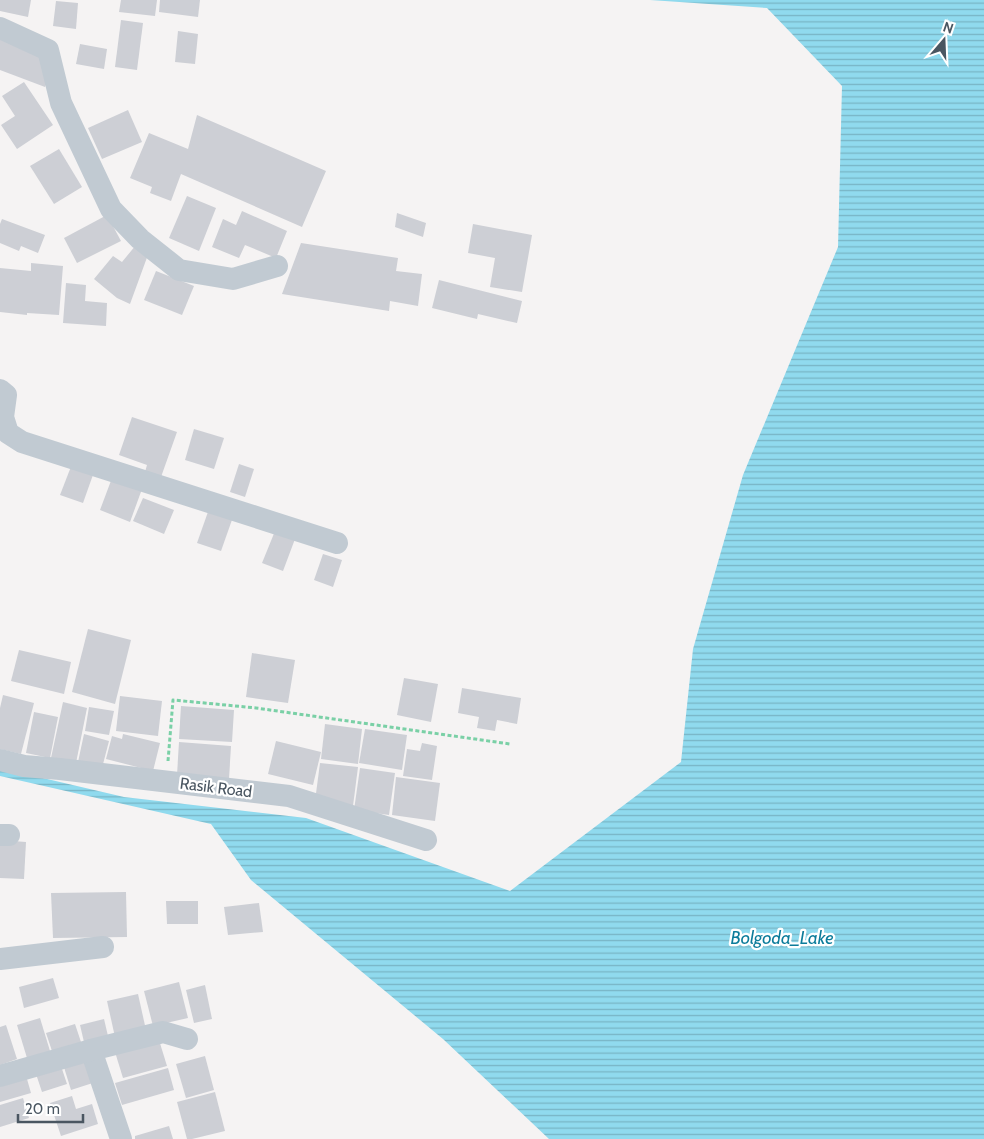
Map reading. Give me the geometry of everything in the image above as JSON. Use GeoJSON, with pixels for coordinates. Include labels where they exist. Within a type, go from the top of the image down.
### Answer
{"type":"FeatureCollection","features":[{"type":"Feature","properties":{"kind":"street"},"geometry":{"type":"LineString","coordinates":[[0,28],[48,50],[61,103],[111,209],[140,239],[179,270],[233,279],[277,266]]}},
{"type":"Feature","properties":{"kind":"street"},"geometry":{"type":"LineString","coordinates":[[0,390],[6,395],[4,417],[8,433],[22,442],[337,543]]}},
{"type":"Feature","properties":{"kind":"street","name":"Rasik Road"},"geometry":{"type":"LineString","coordinates":[[0,760],[24,766],[289,796],[426,840]]}},
{"type":"Feature","properties":{"kind":"street"},"geometry":{"type":"LineString","coordinates":[[0,959],[103,947]]}},
{"type":"Feature","properties":{"kind":"street"},"geometry":{"type":"LineString","coordinates":[[0,1076],[163,1032],[187,1039]]}},
{"type":"Feature","properties":{"kind":"street"},"geometry":{"type":"LineString","coordinates":[[91,1050],[121,1139]]}},
{"type":"Feature","properties":{"kind":"path"},"geometry":{"type":"LineString","coordinates":[[166,782],[173,700],[256,708],[510,744]]}},
{"type":"Feature","properties":{"kind":"water","name":"Bolgoda_Lake"},"geometry":{"type":"Polygon","coordinates":[[[650,0],[984,0],[984,1139],[549,1139],[443,1039],[251,880],[211,824],[0,776],[0,768],[124,797],[306,818],[510,891],[681,762],[693,649],[743,475],[838,247],[842,86],[767,8],[650,0]]]}},
{"type":"Feature","properties":{"kind":"building"},"geometry":{"type":"Polygon","coordinates":[[[0,0],[31,0],[28,17],[0,11],[0,0]]]}},
{"type":"Feature","properties":{"kind":"building"},"geometry":{"type":"Polygon","coordinates":[[[121,0],[157,0],[155,16],[119,12],[121,0]]]}},
{"type":"Feature","properties":{"kind":"building"},"geometry":{"type":"Polygon","coordinates":[[[160,0],[200,0],[198,17],[159,12],[160,0]]]}},
{"type":"Feature","properties":{"kind":"building"},"geometry":{"type":"Polygon","coordinates":[[[56,1],[78,3],[76,29],[53,26],[56,1]]]}},
{"type":"Feature","properties":{"kind":"building"},"geometry":{"type":"Polygon","coordinates":[[[121,20],[143,23],[137,70],[115,67],[121,20]]]}},
{"type":"Feature","properties":{"kind":"building"},"geometry":{"type":"Polygon","coordinates":[[[178,31],[198,34],[195,64],[175,62],[178,31]]]}},
{"type":"Feature","properties":{"kind":"building"},"geometry":{"type":"Polygon","coordinates":[[[0,36],[38,54],[50,75],[45,87],[0,70],[0,36]]]}},
{"type":"Feature","properties":{"kind":"building"},"geometry":{"type":"Polygon","coordinates":[[[80,44],[107,49],[104,69],[76,64],[80,44]]]}},
{"type":"Feature","properties":{"kind":"building"},"geometry":{"type":"Polygon","coordinates":[[[24,82],[53,125],[17,149],[1,125],[15,116],[2,96],[24,82]]]}},
{"type":"Feature","properties":{"kind":"building"},"geometry":{"type":"Polygon","coordinates":[[[128,110],[142,142],[102,159],[88,128],[128,110]]]}},
{"type":"Feature","properties":{"kind":"building"},"geometry":{"type":"Polygon","coordinates":[[[197,115],[326,171],[302,227],[181,174],[171,201],[150,193],[152,187],[130,178],[149,133],[188,149],[197,115]]]}},
{"type":"Feature","properties":{"kind":"building"},"geometry":{"type":"Polygon","coordinates":[[[59,149],[82,187],[54,204],[30,166],[59,149]]]}},
{"type":"Feature","properties":{"kind":"building"},"geometry":{"type":"Polygon","coordinates":[[[187,196],[216,208],[199,251],[169,238],[187,196]]]}},
{"type":"Feature","properties":{"kind":"building"},"geometry":{"type":"Polygon","coordinates":[[[242,211],[287,231],[276,258],[245,245],[239,258],[212,247],[223,219],[236,225],[242,211]]]}},
{"type":"Feature","properties":{"kind":"building"},"geometry":{"type":"Polygon","coordinates":[[[397,213],[426,223],[423,237],[395,227],[397,213]]]}},
{"type":"Feature","properties":{"kind":"building"},"geometry":{"type":"Polygon","coordinates":[[[107,215],[121,241],[77,263],[64,238],[107,215]]]}},
{"type":"Feature","properties":{"kind":"building"},"geometry":{"type":"Polygon","coordinates":[[[2,219],[45,235],[38,253],[21,246],[19,251],[0,243],[0,224],[2,219]]]}},
{"type":"Feature","properties":{"kind":"building"},"geometry":{"type":"Polygon","coordinates":[[[473,224],[532,235],[522,292],[490,287],[495,258],[468,253],[473,224]]]}},
{"type":"Feature","properties":{"kind":"building"},"geometry":{"type":"Polygon","coordinates":[[[301,243],[398,258],[396,271],[422,274],[418,306],[390,301],[389,311],[282,294],[301,243]]]}},
{"type":"Feature","properties":{"kind":"building"},"geometry":{"type":"Polygon","coordinates":[[[136,245],[149,252],[130,304],[117,298],[94,279],[113,256],[122,262],[136,245]]]}},
{"type":"Feature","properties":{"kind":"building"},"geometry":{"type":"Polygon","coordinates":[[[31,263],[63,266],[59,315],[27,313],[27,315],[0,312],[0,268],[31,271],[31,263]]]}},
{"type":"Feature","properties":{"kind":"building"},"geometry":{"type":"Polygon","coordinates":[[[156,271],[194,286],[182,315],[144,300],[156,271]]]}},
{"type":"Feature","properties":{"kind":"building"},"geometry":{"type":"Polygon","coordinates":[[[439,280],[522,301],[517,323],[478,314],[477,319],[432,308],[439,280]]]}},
{"type":"Feature","properties":{"kind":"building"},"geometry":{"type":"Polygon","coordinates":[[[66,283],[86,285],[85,301],[107,303],[106,326],[63,323],[66,283]]]}},
{"type":"Feature","properties":{"kind":"building"},"geometry":{"type":"Polygon","coordinates":[[[132,417],[177,432],[161,477],[145,472],[147,465],[119,455],[132,417]]]}},
{"type":"Feature","properties":{"kind":"building"},"geometry":{"type":"Polygon","coordinates":[[[194,429],[224,438],[214,469],[185,460],[194,429]]]}},
{"type":"Feature","properties":{"kind":"building"},"geometry":{"type":"Polygon","coordinates":[[[72,464],[94,472],[83,503],[60,495],[72,464]]]}},
{"type":"Feature","properties":{"kind":"building"},"geometry":{"type":"Polygon","coordinates":[[[239,464],[254,469],[245,497],[230,492],[239,464]]]}},
{"type":"Feature","properties":{"kind":"building"},"geometry":{"type":"Polygon","coordinates":[[[112,478],[142,489],[130,522],[100,510],[112,478]]]}},
{"type":"Feature","properties":{"kind":"building"},"geometry":{"type":"Polygon","coordinates":[[[143,498],[174,510],[164,534],[133,521],[143,498]]]}},
{"type":"Feature","properties":{"kind":"building"},"geometry":{"type":"Polygon","coordinates":[[[209,509],[233,517],[221,551],[197,543],[209,509]]]}},
{"type":"Feature","properties":{"kind":"building"},"geometry":{"type":"Polygon","coordinates":[[[275,531],[295,539],[283,571],[262,563],[275,531]]]}},
{"type":"Feature","properties":{"kind":"building"},"geometry":{"type":"Polygon","coordinates":[[[323,554],[342,560],[333,587],[314,580],[323,554]]]}},
{"type":"Feature","properties":{"kind":"building"},"geometry":{"type":"Polygon","coordinates":[[[88,629],[131,640],[115,704],[72,692],[88,629]]]}},
{"type":"Feature","properties":{"kind":"building"},"geometry":{"type":"Polygon","coordinates":[[[19,650],[71,662],[64,694],[11,681],[19,650]]]}},
{"type":"Feature","properties":{"kind":"building"},"geometry":{"type":"Polygon","coordinates":[[[252,653],[295,660],[288,703],[246,697],[252,653]]]}},
{"type":"Feature","properties":{"kind":"building"},"geometry":{"type":"Polygon","coordinates":[[[404,678],[438,684],[431,722],[397,715],[404,678]]]}},
{"type":"Feature","properties":{"kind":"building"},"geometry":{"type":"Polygon","coordinates":[[[462,688],[521,698],[517,724],[497,720],[495,731],[477,728],[479,717],[458,713],[462,688]]]}},
{"type":"Feature","properties":{"kind":"building"},"geometry":{"type":"Polygon","coordinates":[[[3,695],[34,703],[21,754],[0,749],[0,708],[3,695]]]}},
{"type":"Feature","properties":{"kind":"building"},"geometry":{"type":"Polygon","coordinates":[[[120,696],[162,701],[158,736],[116,731],[120,696]]]}},
{"type":"Feature","properties":{"kind":"building"},"geometry":{"type":"Polygon","coordinates":[[[63,702],[87,708],[76,763],[51,758],[63,702]]]}},
{"type":"Feature","properties":{"kind":"building"},"geometry":{"type":"Polygon","coordinates":[[[181,706],[234,710],[232,742],[179,739],[181,706]]]}},
{"type":"Feature","properties":{"kind":"building"},"geometry":{"type":"Polygon","coordinates":[[[89,707],[114,711],[109,735],[85,731],[89,707]]]}},
{"type":"Feature","properties":{"kind":"building"},"geometry":{"type":"Polygon","coordinates":[[[34,712],[58,717],[50,758],[26,753],[34,712]]]}},
{"type":"Feature","properties":{"kind":"building"},"geometry":{"type":"Polygon","coordinates":[[[325,724],[362,729],[358,764],[321,759],[325,724]]]}},
{"type":"Feature","properties":{"kind":"building"},"geometry":{"type":"Polygon","coordinates":[[[365,729],[407,735],[402,770],[359,763],[365,729]]]}},
{"type":"Feature","properties":{"kind":"building"},"geometry":{"type":"Polygon","coordinates":[[[84,734],[109,741],[102,768],[78,762],[84,734]]]}},
{"type":"Feature","properties":{"kind":"building"},"geometry":{"type":"Polygon","coordinates":[[[123,734],[160,743],[153,771],[106,759],[112,736],[122,739],[123,734]]]}},
{"type":"Feature","properties":{"kind":"building"},"geometry":{"type":"Polygon","coordinates":[[[276,741],[321,752],[313,785],[268,774],[276,741]]]}},
{"type":"Feature","properties":{"kind":"building"},"geometry":{"type":"Polygon","coordinates":[[[179,742],[231,746],[229,779],[177,775],[179,742]]]}},
{"type":"Feature","properties":{"kind":"building"},"geometry":{"type":"Polygon","coordinates":[[[422,743],[437,746],[432,780],[403,776],[407,749],[420,751],[422,743]]]}},
{"type":"Feature","properties":{"kind":"building"},"geometry":{"type":"Polygon","coordinates":[[[320,763],[358,767],[353,806],[315,801],[320,763]]]}},
{"type":"Feature","properties":{"kind":"building"},"geometry":{"type":"Polygon","coordinates":[[[360,768],[395,773],[389,815],[354,810],[360,768]]]}},
{"type":"Feature","properties":{"kind":"building"},"geometry":{"type":"Polygon","coordinates":[[[396,777],[440,783],[435,821],[392,815],[396,777]]]}},
{"type":"Feature","properties":{"kind":"building"},"geometry":{"type":"Polygon","coordinates":[[[0,840],[26,842],[24,879],[0,878],[0,840]]]}},
{"type":"Feature","properties":{"kind":"building"},"geometry":{"type":"Polygon","coordinates":[[[126,892],[127,937],[53,938],[51,893],[126,892]]]}},
{"type":"Feature","properties":{"kind":"building"},"geometry":{"type":"Polygon","coordinates":[[[166,901],[198,901],[198,924],[167,924],[166,901]]]}},
{"type":"Feature","properties":{"kind":"building"},"geometry":{"type":"Polygon","coordinates":[[[259,903],[263,932],[228,935],[224,907],[259,903]]]}},
{"type":"Feature","properties":{"kind":"building"},"geometry":{"type":"Polygon","coordinates":[[[53,978],[59,998],[24,1008],[19,987],[53,978]]]}},
{"type":"Feature","properties":{"kind":"building"},"geometry":{"type":"Polygon","coordinates":[[[179,982],[188,1018],[153,1026],[144,991],[179,982]]]}},
{"type":"Feature","properties":{"kind":"building"},"geometry":{"type":"Polygon","coordinates":[[[205,985],[212,1019],[194,1023],[186,990],[205,985]]]}},
{"type":"Feature","properties":{"kind":"building"},"geometry":{"type":"Polygon","coordinates":[[[138,994],[146,1030],[115,1037],[107,1001],[138,994]]]}},
{"type":"Feature","properties":{"kind":"building"},"geometry":{"type":"Polygon","coordinates":[[[40,1018],[50,1051],[27,1058],[17,1025],[40,1018]]]}},
{"type":"Feature","properties":{"kind":"building"},"geometry":{"type":"Polygon","coordinates":[[[104,1019],[108,1036],[84,1042],[80,1025],[104,1019]]]}},
{"type":"Feature","properties":{"kind":"building"},"geometry":{"type":"Polygon","coordinates":[[[75,1024],[82,1045],[53,1054],[46,1033],[75,1024]]]}},
{"type":"Feature","properties":{"kind":"building"},"geometry":{"type":"Polygon","coordinates":[[[6,1025],[17,1059],[0,1065],[0,1027],[6,1025]]]}},
{"type":"Feature","properties":{"kind":"building"},"geometry":{"type":"Polygon","coordinates":[[[159,1040],[167,1066],[123,1078],[115,1052],[159,1040]]]}},
{"type":"Feature","properties":{"kind":"building"},"geometry":{"type":"Polygon","coordinates":[[[90,1055],[99,1081],[71,1090],[63,1064],[90,1055]]]}},
{"type":"Feature","properties":{"kind":"building"},"geometry":{"type":"Polygon","coordinates":[[[205,1056],[214,1090],[186,1098],[176,1064],[205,1056]]]}},
{"type":"Feature","properties":{"kind":"building"},"geometry":{"type":"Polygon","coordinates":[[[60,1063],[67,1084],[42,1092],[35,1071],[60,1063]]]}},
{"type":"Feature","properties":{"kind":"building"},"geometry":{"type":"Polygon","coordinates":[[[168,1068],[174,1090],[122,1105],[115,1083],[168,1068]]]}},
{"type":"Feature","properties":{"kind":"building"},"geometry":{"type":"Polygon","coordinates":[[[25,1072],[31,1093],[0,1102],[0,1079],[25,1072]]]}},
{"type":"Feature","properties":{"kind":"building"},"geometry":{"type":"Polygon","coordinates":[[[215,1092],[225,1131],[187,1139],[177,1102],[215,1092]]]}},
{"type":"Feature","properties":{"kind":"building"},"geometry":{"type":"Polygon","coordinates":[[[72,1096],[76,1109],[92,1104],[98,1124],[61,1136],[50,1103],[72,1096]]]}},
{"type":"Feature","properties":{"kind":"building"},"geometry":{"type":"Polygon","coordinates":[[[23,1098],[29,1118],[0,1127],[0,1105],[23,1098]]]}},
{"type":"Feature","properties":{"kind":"building"},"geometry":{"type":"Polygon","coordinates":[[[169,1126],[173,1139],[135,1139],[135,1136],[169,1126]]]}}]}
